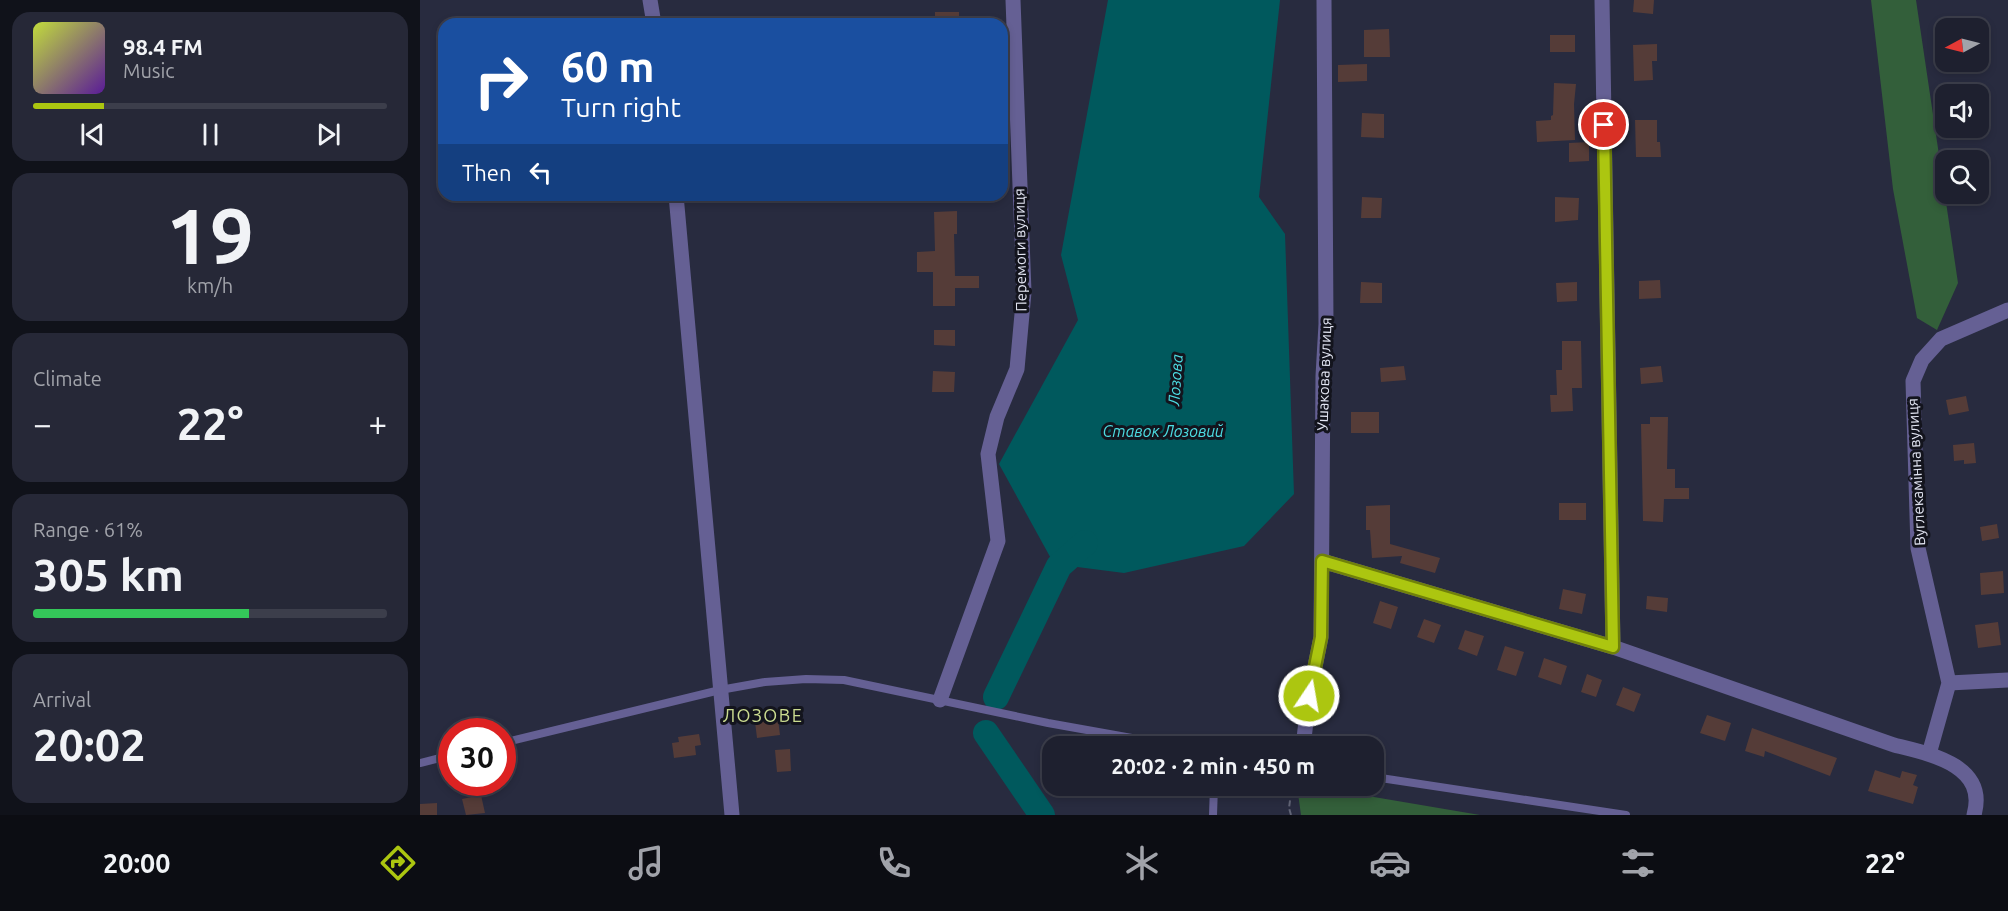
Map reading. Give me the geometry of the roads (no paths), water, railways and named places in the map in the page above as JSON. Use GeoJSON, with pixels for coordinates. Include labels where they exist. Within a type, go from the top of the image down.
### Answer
{"type":"FeatureCollection","features":[{"type":"Feature","properties":{"kind":"street"},"geometry":{"type":"LineString","coordinates":[[650,0],[653,18]]}},
{"type":"Feature","properties":{"kind":"street","name":"Перемоги вулиця"},"geometry":{"type":"LineString","coordinates":[[940,700],[998,541],[988,454],[996,417],[1017,369],[1024,292],[1013,0]]}},
{"type":"Feature","properties":{"kind":"street","name":"Ушакова вулиця"},"geometry":{"type":"LineString","coordinates":[[1304,736],[1309,696],[1321,637],[1323,376],[1326,324],[1324,0]]}},
{"type":"Feature","properties":{"kind":"street"},"geometry":{"type":"LineString","coordinates":[[1602,0],[1613,647]]}},
{"type":"Feature","properties":{"kind":"street"},"geometry":{"type":"LineString","coordinates":[[677,201],[732,815]]}},
{"type":"Feature","properties":{"kind":"street","name":"Вуглекамінна вулиця"},"geometry":{"type":"LineString","coordinates":[[1929,754],[1949,683],[1918,548],[1912,381],[1922,360],[1941,339],[2008,310]]}},
{"type":"Feature","properties":{"kind":"street"},"geometry":{"type":"LineString","coordinates":[[1322,561],[1613,647],[1894,745],[1929,754],[1961,768],[1972,781],[1977,805],[1974,815]]}},
{"type":"Feature","properties":{"kind":"street"},"geometry":{"type":"LineString","coordinates":[[1949,683],[2008,680]]}},
{"type":"Feature","properties":{"kind":"lane"},"geometry":{"type":"LineString","coordinates":[[516,740],[720,690],[786,680],[844,680],[1125,736]]}},
{"type":"Feature","properties":{"kind":"lane"},"geometry":{"type":"LineString","coordinates":[[420,763],[438,758]]}},
{"type":"Feature","properties":{"kind":"lane"},"geometry":{"type":"LineString","coordinates":[[1384,779],[1626,815]]}},
{"type":"Feature","properties":{"kind":"lane"},"geometry":{"type":"LineString","coordinates":[[1213,815],[1214,796]]}},
{"type":"Feature","properties":{"kind":"water","name":"Ставок Лозовий"},"geometry":{"type":"Polygon","coordinates":[[[1108,0],[1280,0],[1259,197],[1285,234],[1294,494],[1244,546],[1124,573],[1054,564],[999,464],[1078,320],[1061,255],[1108,0]]]}},
{"type":"Feature","properties":{"kind":"waterway","name":"Лозова"},"geometry":{"type":"LineString","coordinates":[[996,697],[1059,566],[1085,543]]}},
{"type":"Feature","properties":{"kind":"waterway","name":"Лозова"},"geometry":{"type":"LineString","coordinates":[[986,733],[1042,815]]}},
{"type":"Feature","properties":{"kind":"district","name":"ЛОЗОВЕ"},"geometry":{"type":"Point","coordinates":[763,715]}}]}
